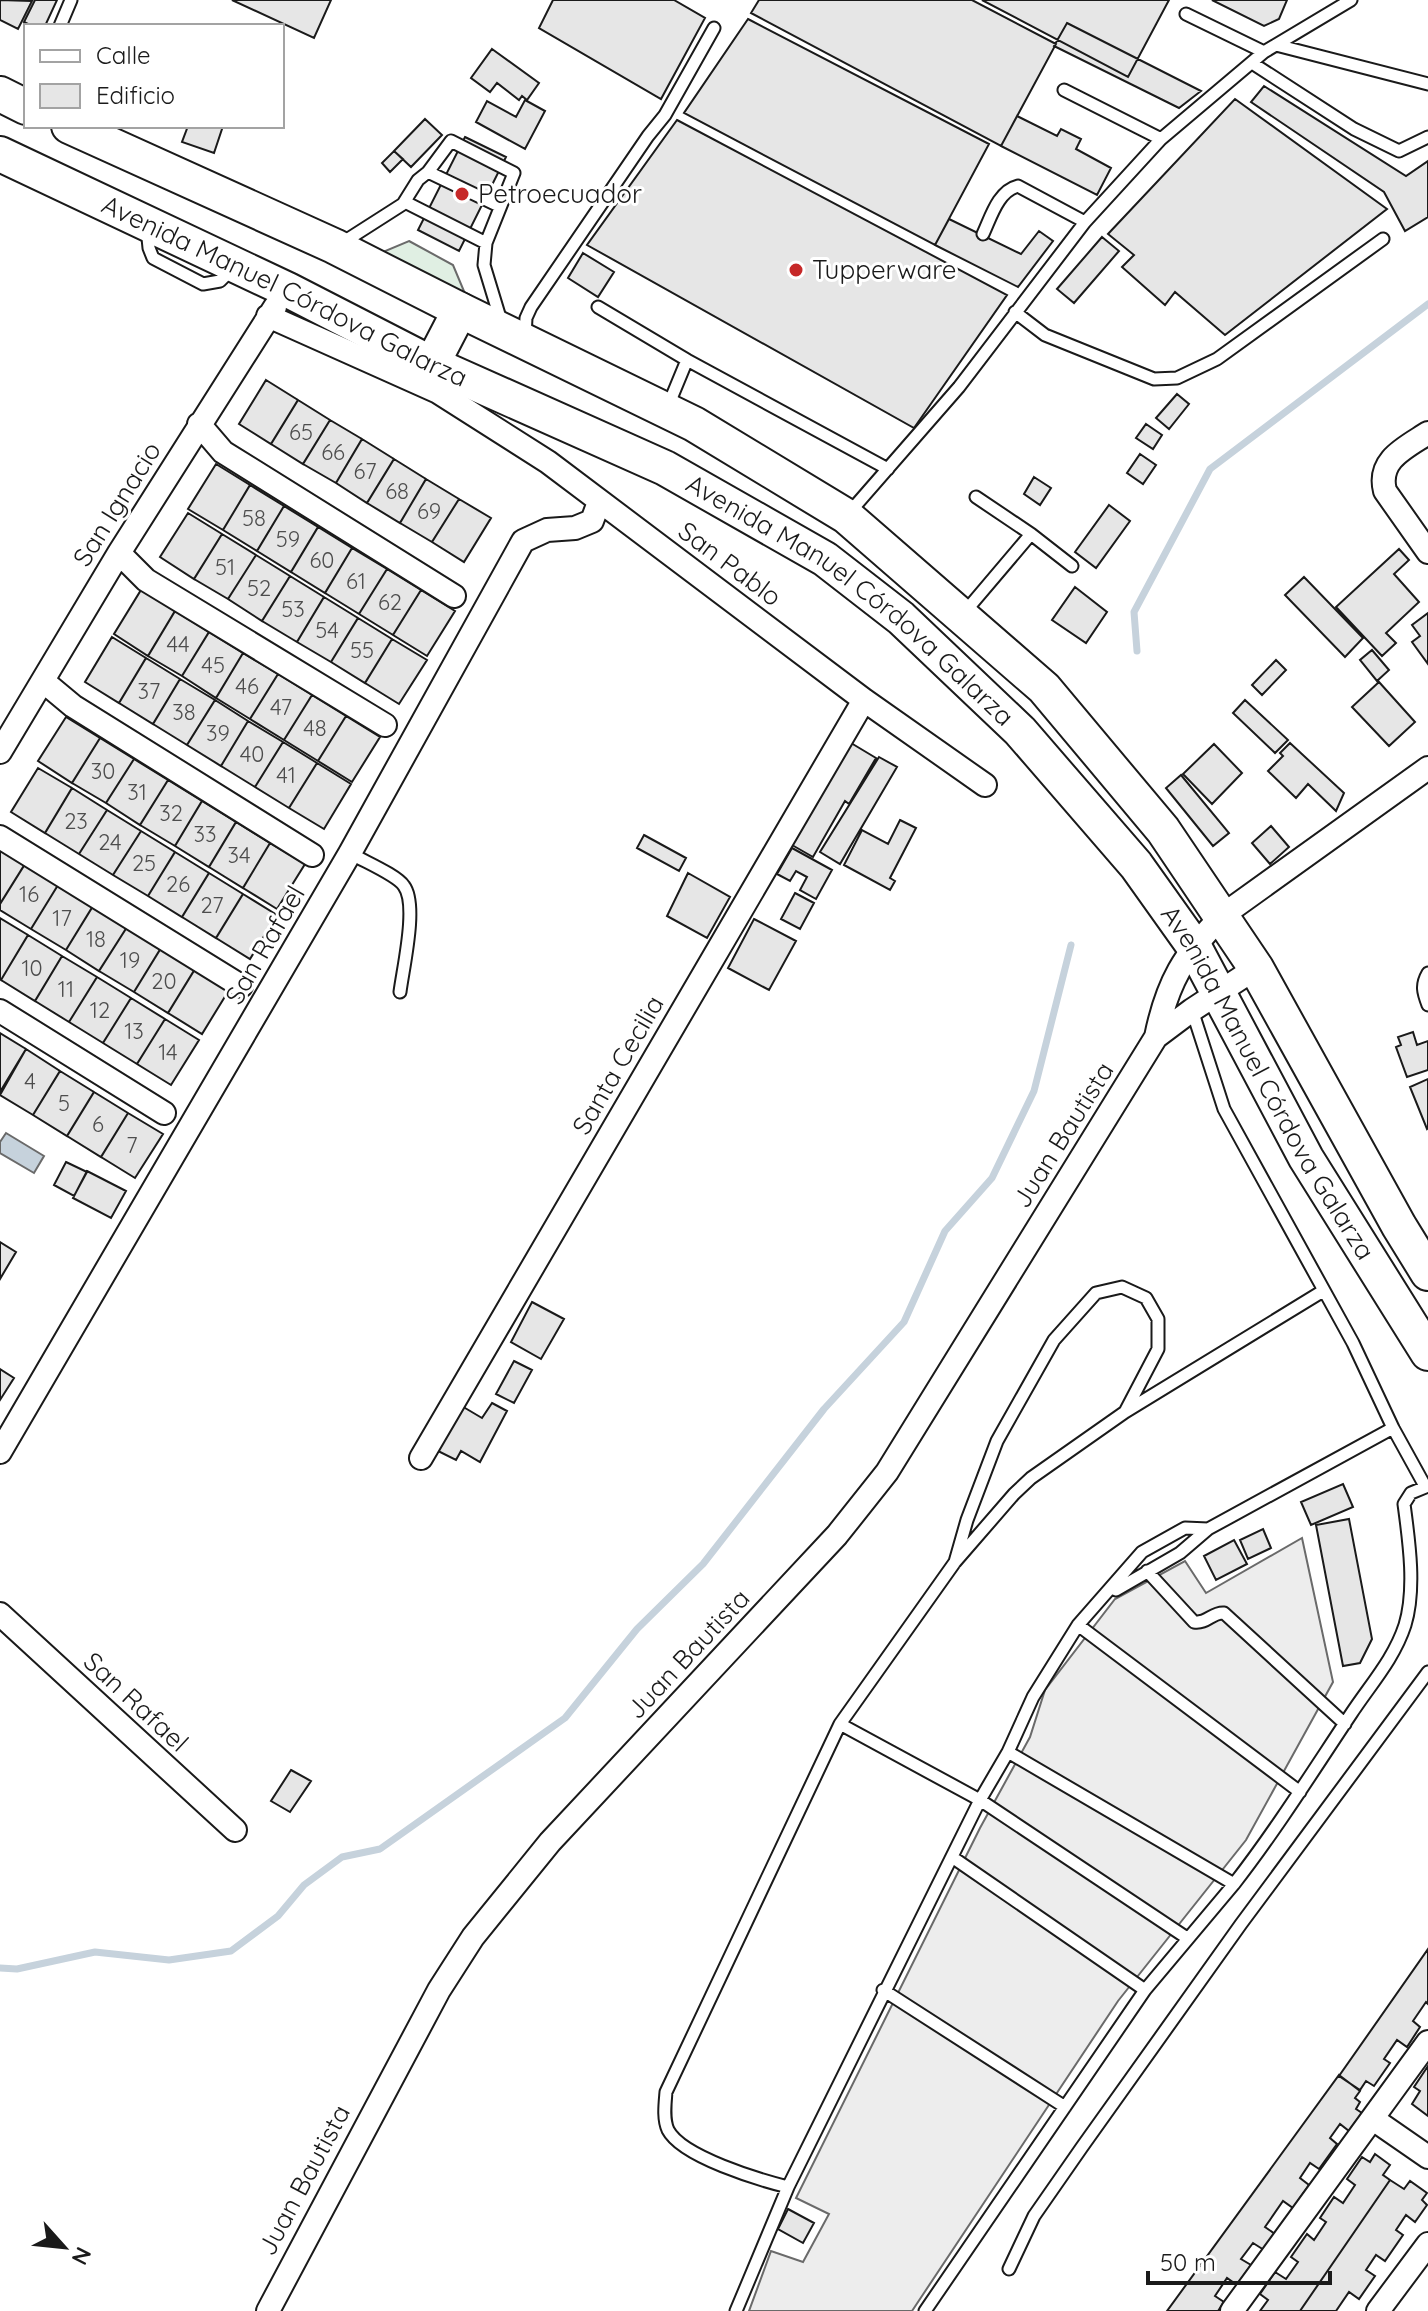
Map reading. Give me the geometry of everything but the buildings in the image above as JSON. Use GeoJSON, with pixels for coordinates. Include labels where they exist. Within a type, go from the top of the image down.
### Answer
{"type":"FeatureCollection","features":[{"type":"Feature","properties":{"kind":"main road","name":"Avenida Manuel Córdova Galarza"},"geometry":{"type":"LineString","coordinates":[[73,128],[334,246],[667,410],[846,516],[1044,688],[1163,830],[1256,968],[1428,1273]]}},
{"type":"Feature","properties":{"kind":"main road","name":"Avenida Manuel Córdova Galarza"},"geometry":{"type":"LineString","coordinates":[[0,154],[236,266],[278,303],[435,378],[665,468],[825,559],[901,618],[1020,731],[1136,865],[1193,945],[1205,1002],[1428,1353]]}},
{"type":"Feature","properties":{"kind":"main road"},"geometry":{"type":"LineString","coordinates":[[435,378],[460,310]]}},
{"type":"Feature","properties":{"kind":"street","name":"San Ignacio"},"geometry":{"type":"LineString","coordinates":[[0,752],[119,553],[278,303]]}},
{"type":"Feature","properties":{"kind":"street","name":"San Pablo"},"geometry":{"type":"LineString","coordinates":[[435,378],[864,700],[985,785]]}},
{"type":"Feature","properties":{"kind":"street"},"geometry":{"type":"LineString","coordinates":[[199,424],[223,452],[454,596]]}},
{"type":"Feature","properties":{"kind":"street"},"geometry":{"type":"LineString","coordinates":[[1428,433],[1395,454],[1385,467],[1382,479],[1385,491],[1428,552]]}},
{"type":"Feature","properties":{"kind":"street","name":"San Rafael"},"geometry":{"type":"LineString","coordinates":[[0,1452],[350,853],[523,541],[547,530],[575,528],[592,521],[599,502]]}},
{"type":"Feature","properties":{"kind":"street"},"geometry":{"type":"LineString","coordinates":[[119,553],[146,580],[385,725]]}},
{"type":"Feature","properties":{"kind":"street"},"geometry":{"type":"LineString","coordinates":[[43,681],[73,706],[312,855]]}},
{"type":"Feature","properties":{"kind":"street","name":"Santa Cecilia"},"geometry":{"type":"LineString","coordinates":[[421,1458],[864,700]]}},
{"type":"Feature","properties":{"kind":"street","name":"Juan Bautista"},"geometry":{"type":"LineString","coordinates":[[268,2311],[439,1990],[473,1937],[550,1842],[861,1508],[895,1459],[1156,1037],[1163,1006],[1193,945],[1223,915],[1427,771]]}},
{"type":"Feature","properties":{"kind":"street"},"geometry":{"type":"LineString","coordinates":[[0,837],[241,986]]}},
{"type":"Feature","properties":{"kind":"street","name":"Juan Bautista"},"geometry":{"type":"LineString","coordinates":[[1156,1037],[1256,968]]}},
{"type":"Feature","properties":{"kind":"street"},"geometry":{"type":"LineString","coordinates":[[0,1011],[164,1113]]}},
{"type":"Feature","properties":{"kind":"street","name":"San Rafael"},"geometry":{"type":"LineString","coordinates":[[0,1614],[235,1830]]}},
{"type":"Feature","properties":{"kind":"street"},"geometry":{"type":"LineString","coordinates":[[1232,2311],[1428,2042]]}},
{"type":"Feature","properties":{"kind":"street"},"geometry":{"type":"LineString","coordinates":[[1373,2119],[1428,2157]]}},
{"type":"Feature","properties":{"kind":"street"},"geometry":{"type":"LineString","coordinates":[[1378,2311],[1428,2244]]}},
{"type":"Feature","properties":{"kind":"lane"},"geometry":{"type":"LineString","coordinates":[[61,24],[71,0]]}},
{"type":"Feature","properties":{"kind":"lane"},"geometry":{"type":"LineString","coordinates":[[846,516],[959,387],[1085,222],[1161,139],[1264,52],[1351,0]]}},
{"type":"Feature","properties":{"kind":"lane"},"geometry":{"type":"LineString","coordinates":[[1186,14],[1264,52]]}},
{"type":"Feature","properties":{"kind":"lane"},"geometry":{"type":"LineString","coordinates":[[514,335],[665,115],[714,28]]}},
{"type":"Feature","properties":{"kind":"lane"},"geometry":{"type":"LineString","coordinates":[[1276,45],[1428,84]]}},
{"type":"Feature","properties":{"kind":"lane"},"geometry":{"type":"LineString","coordinates":[[1252,63],[1354,129],[1399,151],[1428,137]]}},
{"type":"Feature","properties":{"kind":"lane"},"geometry":{"type":"LineString","coordinates":[[1064,90],[1161,139]]}},
{"type":"Feature","properties":{"kind":"lane"},"geometry":{"type":"LineString","coordinates":[[334,246],[377,223],[405,202],[418,180],[428,172],[451,141],[514,173],[486,243],[484,265],[514,335]]}},
{"type":"Feature","properties":{"kind":"lane"},"geometry":{"type":"LineString","coordinates":[[428,172],[499,206]]}},
{"type":"Feature","properties":{"kind":"lane"},"geometry":{"type":"LineString","coordinates":[[983,234],[1002,196],[1009,188],[1018,186],[1085,222]]}},
{"type":"Feature","properties":{"kind":"lane"},"geometry":{"type":"LineString","coordinates":[[405,202],[486,243]]}},
{"type":"Feature","properties":{"kind":"lane"},"geometry":{"type":"LineString","coordinates":[[1015,312],[1058,341],[1154,379],[1177,378],[1217,359],[1383,239]]}},
{"type":"Feature","properties":{"kind":"lane"},"geometry":{"type":"LineString","coordinates":[[598,307],[687,360],[888,469]]}},
{"type":"Feature","properties":{"kind":"lane"},"geometry":{"type":"LineString","coordinates":[[667,410],[687,360]]}},
{"type":"Feature","properties":{"kind":"lane"},"geometry":{"type":"LineString","coordinates":[[976,497],[1072,566]]}},
{"type":"Feature","properties":{"kind":"lane"},"geometry":{"type":"LineString","coordinates":[[961,616],[1031,534]]}},
{"type":"Feature","properties":{"kind":"lane"},"geometry":{"type":"LineString","coordinates":[[350,853],[403,884],[408,894],[409,926],[400,992]]}},
{"type":"Feature","properties":{"kind":"lane"},"geometry":{"type":"LineString","coordinates":[[1428,973],[1422,991],[1428,1005]]}},
{"type":"Feature","properties":{"kind":"lane"},"geometry":{"type":"LineString","coordinates":[[925,2311],[1145,1990],[1268,1840],[1387,1665],[1405,1625],[1410,1595],[1404,1504],[1411,1493],[1427,1486],[1393,1428],[1353,1343],[1224,1109],[1205,1002]]}},
{"type":"Feature","properties":{"kind":"lane"},"geometry":{"type":"LineString","coordinates":[[955,1562],[967,1520],[997,1441],[1054,1340],[1096,1293],[1122,1287],[1146,1298],[1158,1319],[1158,1349],[1125,1412]]}},
{"type":"Feature","properties":{"kind":"lane"},"geometry":{"type":"LineString","coordinates":[[788,2187],[749,2177],[681,2143],[668,2131],[664,2109],[666,2092],[840,1724],[955,1562],[1031,1478],[1125,1412],[1323,1291]]}},
{"type":"Feature","properties":{"kind":"lane"},"geometry":{"type":"LineString","coordinates":[[1107,1595],[1180,1553],[1208,1529],[1393,1428]]}},
{"type":"Feature","properties":{"kind":"lane"},"geometry":{"type":"LineString","coordinates":[[736,2311],[788,2187],[883,1990],[980,1800],[1008,1752],[1033,1697],[1078,1625],[1132,1563],[1158,1541],[1185,1528],[1208,1529]]}},
{"type":"Feature","properties":{"kind":"lane"},"geometry":{"type":"LineString","coordinates":[[1147,1571],[1194,1622],[1203,1622],[1217,1613],[1224,1613],[1345,1724]]}},
{"type":"Feature","properties":{"kind":"lane"},"geometry":{"type":"LineString","coordinates":[[1078,1625],[1300,1792]]}},
{"type":"Feature","properties":{"kind":"lane"},"geometry":{"type":"LineString","coordinates":[[1009,2269],[1034,2216],[1074,2159],[1232,1937],[1428,1672]]}},
{"type":"Feature","properties":{"kind":"lane"},"geometry":{"type":"LineString","coordinates":[[840,1724],[980,1800],[1187,1938]]}},
{"type":"Feature","properties":{"kind":"lane"},"geometry":{"type":"LineString","coordinates":[[1008,1752],[1234,1884]]}},
{"type":"Feature","properties":{"kind":"lane"},"geometry":{"type":"LineString","coordinates":[[952,1857],[1145,1990]]}},
{"type":"Feature","properties":{"kind":"lane"},"geometry":{"type":"LineString","coordinates":[[883,1990],[1065,2107]]}},
{"type":"Feature","properties":{"kind":"green space"},"geometry":{"type":"Polygon","coordinates":[[[409,241],[453,265],[466,296],[378,254],[409,241]]]}},
{"type":"Feature","properties":{"kind":"shaded area"},"geometry":{"type":"Polygon","coordinates":[[[6,1133],[44,1156],[34,1173],[0,1153],[0,1142],[6,1133]]]}},
{"type":"Feature","properties":{"kind":"shaded area"},"geometry":{"type":"Polygon","coordinates":[[[1302,1538],[1333,1682],[1246,1840],[1118,2001],[912,2311],[749,2311],[771,2251],[803,2262],[829,2214],[796,2198],[980,1828],[1030,1737],[1045,1690],[1115,1599],[1185,1561],[1206,1593],[1302,1538]]]}},
{"type":"Feature","properties":{"kind":"waterway"},"geometry":{"type":"LineString","coordinates":[[1137,651],[1134,612],[1210,469],[1428,304]]}},
{"type":"Feature","properties":{"kind":"waterway"},"geometry":{"type":"LineString","coordinates":[[0,1968],[17,1969],[95,1952],[169,1960],[231,1951],[278,1916],[304,1885],[342,1857],[380,1849],[565,1718],[637,1629],[703,1564],[824,1409],[904,1322],[945,1231],[992,1178],[1034,1091],[1071,945]]}},
{"type":"Feature","properties":{"kind":"place","name":"Petroecuador"},"geometry":{"type":"Point","coordinates":[462,194]}},
{"type":"Feature","properties":{"kind":"place","name":"Tupperware"},"geometry":{"type":"Point","coordinates":[796,270]}}]}
